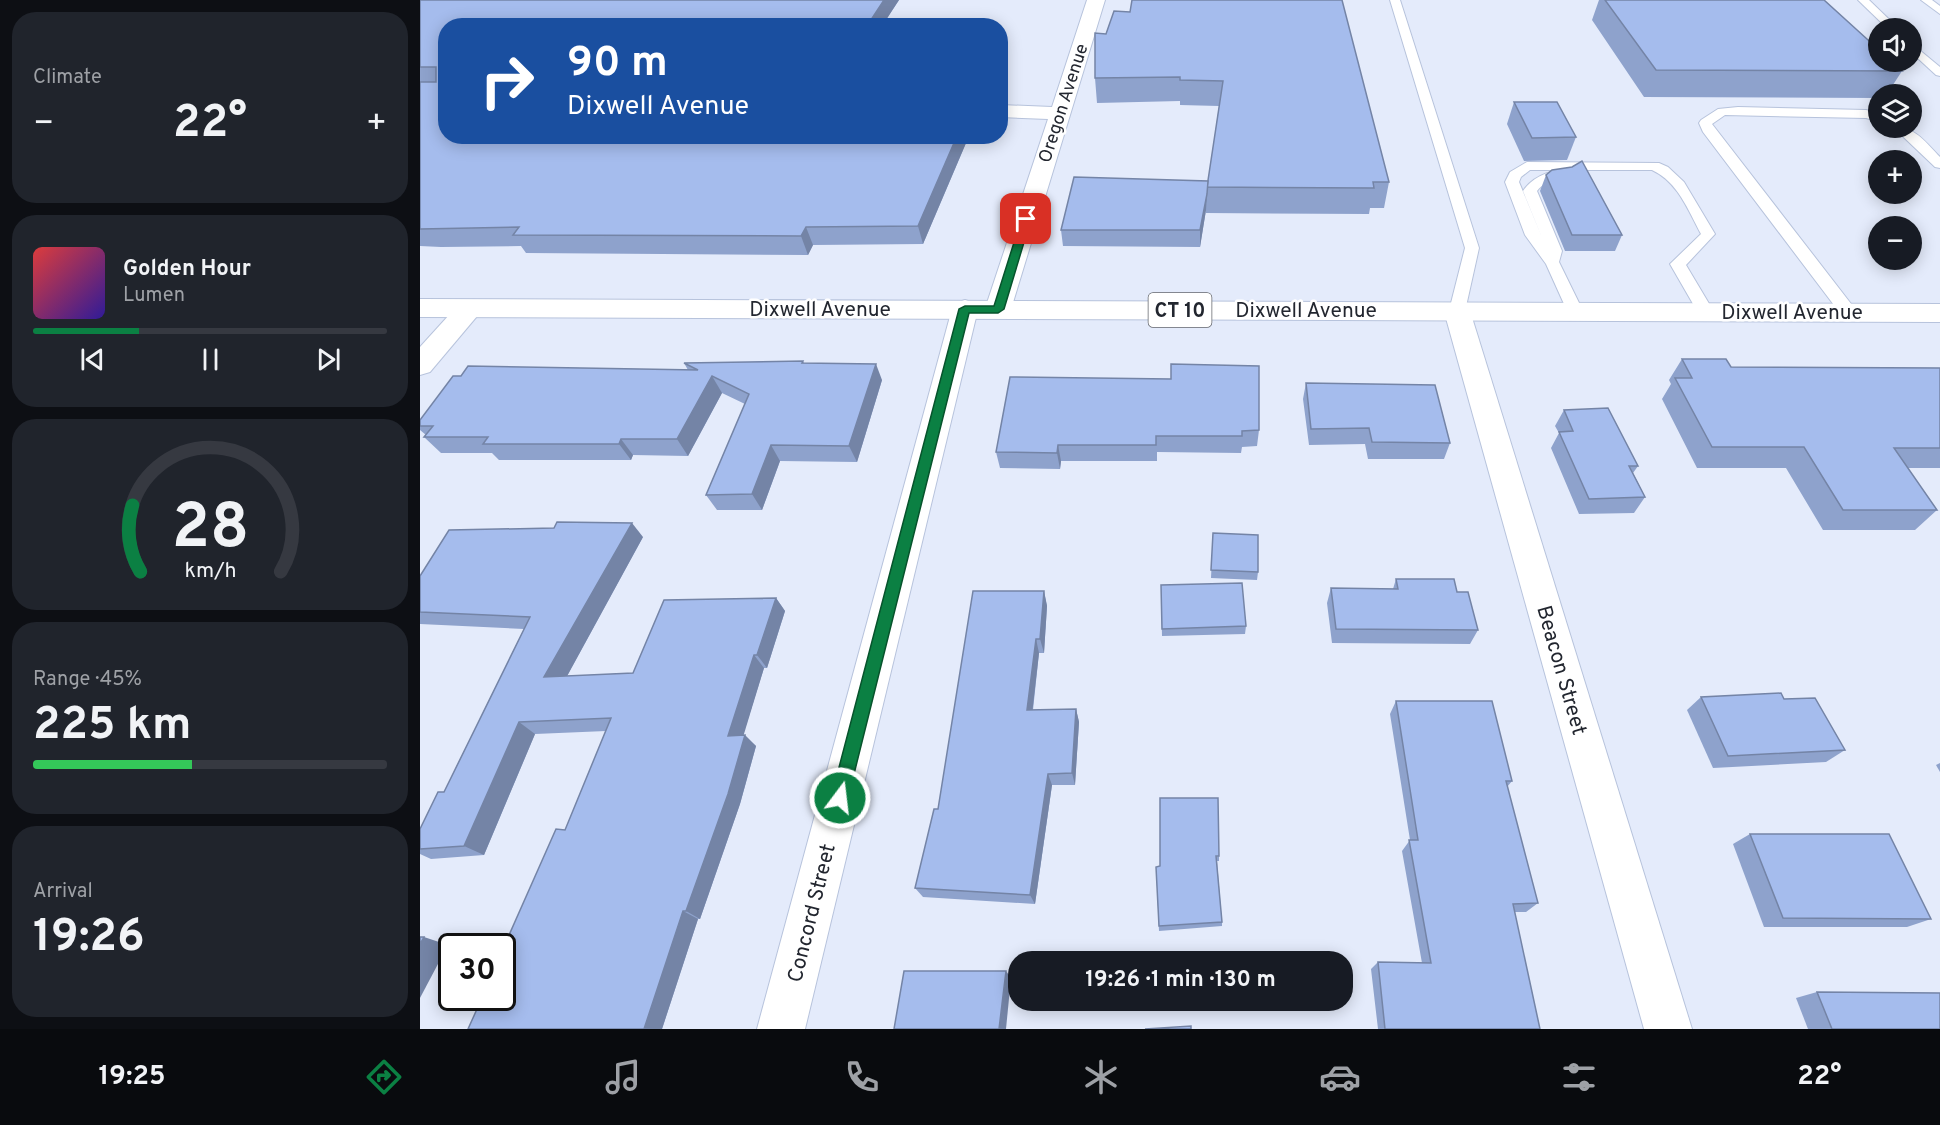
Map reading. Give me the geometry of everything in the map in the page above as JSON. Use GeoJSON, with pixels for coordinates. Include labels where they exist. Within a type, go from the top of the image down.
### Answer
{"type":"FeatureCollection","features":[{"type":"Feature","properties":{"kind":"street","name":"Oregon Avenue"},"geometry":{"type":"LineString","coordinates":[[982,309],[1059,113],[1096,0]]}},
{"type":"Feature","properties":{"kind":"street"},"geometry":{"type":"LineString","coordinates":[[1008,111],[1059,113]]}},
{"type":"Feature","properties":{"kind":"street","name":"Dixwell Avenue"},"geometry":{"type":"LineString","coordinates":[[420,308],[1940,313]]}},
{"type":"Feature","properties":{"kind":"street"},"geometry":{"type":"LineString","coordinates":[[420,365],[469,309]]}},
{"type":"Feature","properties":{"kind":"street","name":"Concord Street"},"geometry":{"type":"LineString","coordinates":[[781,1029],[982,309]]}},
{"type":"Feature","properties":{"kind":"street","name":"Beacon Street"},"geometry":{"type":"LineString","coordinates":[[1457,311],[1668,1029]]}},
{"type":"Feature","properties":{"kind":"lane"},"geometry":{"type":"LineString","coordinates":[[1395,0],[1472,248],[1457,311]]}},
{"type":"Feature","properties":{"kind":"lane"},"geometry":{"type":"LineString","coordinates":[[1863,0],[1882,18]]}},
{"type":"Feature","properties":{"kind":"lane"},"geometry":{"type":"LineString","coordinates":[[1926,0],[1940,11]]}},
{"type":"Feature","properties":{"kind":"lane"},"geometry":{"type":"LineString","coordinates":[[1922,56],[1940,73]]}},
{"type":"Feature","properties":{"kind":"lane"},"geometry":{"type":"LineString","coordinates":[[1849,313],[1709,132],[1705,123],[1722,112],[1738,111],[1868,114]]}},
{"type":"Feature","properties":{"kind":"lane"},"geometry":{"type":"LineString","coordinates":[[1914,138],[1940,164]]}},
{"type":"Feature","properties":{"kind":"lane"},"geometry":{"type":"LineString","coordinates":[[1575,311],[1553,264],[1532,235],[1512,182],[1515,175],[1527,166],[1654,166],[1665,169],[1675,178],[1708,234],[1678,264],[1706,312]]}},
{"type":"Feature","properties":{"kind":"lane"},"geometry":{"type":"LineString","coordinates":[[1553,264],[1555,251],[1530,190],[1533,183],[1554,176],[1621,176]]}},
{"type":"Feature","properties":{"kind":"building"},"geometry":{"type":"Polygon","coordinates":[[[420,0],[884,0],[872,18],[438,18],[438,144],[954,144],[918,226],[806,227],[801,236],[513,235],[519,227],[420,229],[420,82],[436,82],[436,67],[420,67],[420,0]]]}},
{"type":"Feature","properties":{"kind":"building"},"geometry":{"type":"Polygon","coordinates":[[[1132,0],[1342,0],[1389,182],[1373,182],[1374,188],[1207,187],[1223,81],[1180,80],[1180,77],[1095,78],[1095,33],[1106,34],[1114,11],[1130,12],[1132,0]]]}},
{"type":"Feature","properties":{"kind":"building"},"geometry":{"type":"Polygon","coordinates":[[[1605,0],[1824,0],[1868,40],[1868,71],[1656,70],[1605,0]]]}},
{"type":"Feature","properties":{"kind":"building"},"geometry":{"type":"Polygon","coordinates":[[[1514,102],[1557,102],[1576,137],[1532,138],[1514,102]]]}},
{"type":"Feature","properties":{"kind":"building"},"geometry":{"type":"Polygon","coordinates":[[[1582,161],[1622,235],[1572,235],[1546,175],[1552,170],[1572,167],[1582,161]]]}},
{"type":"Feature","properties":{"kind":"building"},"geometry":{"type":"Polygon","coordinates":[[[1074,177],[1208,181],[1200,230],[1061,230],[1074,177]]]}},
{"type":"Feature","properties":{"kind":"building"},"geometry":{"type":"Polygon","coordinates":[[[1682,359],[1726,359],[1731,367],[1940,368],[1940,448],[1894,448],[1937,510],[1843,510],[1804,447],[1712,447],[1675,378],[1692,378],[1682,359]]]}},
{"type":"Feature","properties":{"kind":"building"},"geometry":{"type":"Polygon","coordinates":[[[803,361],[802,363],[876,364],[849,446],[771,445],[752,494],[706,495],[749,394],[712,376],[677,439],[621,439],[619,444],[483,444],[488,437],[424,437],[433,426],[420,426],[420,420],[453,376],[461,376],[468,366],[698,370],[684,363],[803,361]]]}},
{"type":"Feature","properties":{"kind":"building"},"geometry":{"type":"Polygon","coordinates":[[[1171,364],[1259,366],[1259,430],[1242,431],[1242,436],[1156,436],[1156,445],[1058,445],[1057,453],[996,452],[1010,377],[1171,379],[1171,364]]]}},
{"type":"Feature","properties":{"kind":"building"},"geometry":{"type":"Polygon","coordinates":[[[1306,383],[1435,385],[1450,443],[1372,442],[1369,428],[1311,429],[1306,383]]]}},
{"type":"Feature","properties":{"kind":"building"},"geometry":{"type":"Polygon","coordinates":[[[1608,408],[1638,466],[1629,466],[1645,497],[1589,499],[1559,432],[1573,431],[1564,410],[1608,408]]]}},
{"type":"Feature","properties":{"kind":"building"},"geometry":{"type":"Polygon","coordinates":[[[557,522],[632,523],[544,677],[633,673],[664,600],[776,598],[757,655],[754,655],[728,736],[745,735],[728,794],[686,911],[683,911],[644,1029],[468,1029],[476,1011],[516,1011],[516,933],[510,933],[556,829],[565,830],[611,718],[519,722],[464,846],[420,849],[420,829],[438,792],[444,792],[530,617],[420,612],[420,576],[449,530],[554,528],[557,522]]]}},
{"type":"Feature","properties":{"kind":"building"},"geometry":{"type":"Polygon","coordinates":[[[1213,533],[1258,535],[1258,572],[1211,570],[1213,533]]]}},
{"type":"Feature","properties":{"kind":"building"},"geometry":{"type":"Polygon","coordinates":[[[1396,579],[1454,579],[1457,592],[1468,592],[1478,630],[1336,629],[1331,588],[1398,589],[1396,579]]]}},
{"type":"Feature","properties":{"kind":"building"},"geometry":{"type":"Polygon","coordinates":[[[1242,583],[1246,626],[1162,629],[1161,585],[1242,583]]]}},
{"type":"Feature","properties":{"kind":"building"},"geometry":{"type":"Polygon","coordinates":[[[973,591],[1044,591],[1040,639],[1036,639],[1027,710],[1076,709],[1072,773],[1048,774],[1030,895],[915,888],[934,809],[938,809],[973,591]]]}},
{"type":"Feature","properties":{"kind":"building"},"geometry":{"type":"Polygon","coordinates":[[[1781,693],[1784,699],[1815,698],[1845,750],[1728,756],[1701,697],[1781,693]]]}},
{"type":"Feature","properties":{"kind":"building"},"geometry":{"type":"Polygon","coordinates":[[[1396,701],[1492,701],[1512,781],[1506,781],[1538,903],[1513,904],[1540,1029],[1385,1029],[1378,962],[1431,963],[1409,840],[1418,840],[1396,701]]]}},
{"type":"Feature","properties":{"kind":"building"},"geometry":{"type":"Polygon","coordinates":[[[1160,798],[1218,798],[1219,856],[1216,856],[1222,922],[1159,926],[1156,867],[1160,866],[1160,798]]]}},
{"type":"Feature","properties":{"kind":"building"},"geometry":{"type":"Polygon","coordinates":[[[1750,834],[1889,834],[1931,919],[1783,918],[1750,834]]]}},
{"type":"Feature","properties":{"kind":"building"},"geometry":{"type":"Polygon","coordinates":[[[904,971],[1006,971],[999,1029],[894,1029],[904,971]]]}},
{"type":"Feature","properties":{"kind":"building"},"geometry":{"type":"Polygon","coordinates":[[[1817,992],[1940,993],[1940,1029],[1832,1029],[1817,992]]]}},
{"type":"Feature","properties":{"kind":"building"},"geometry":{"type":"Polygon","coordinates":[[[1191,1026],[1191,1029],[1145,1029],[1191,1026]]]}},
{"type":"Feature","properties":{"kind":"route"},"geometry":{"type":"LineString","coordinates":[[840,798],[965,309],[998,309],[1026,219]]}}]}
